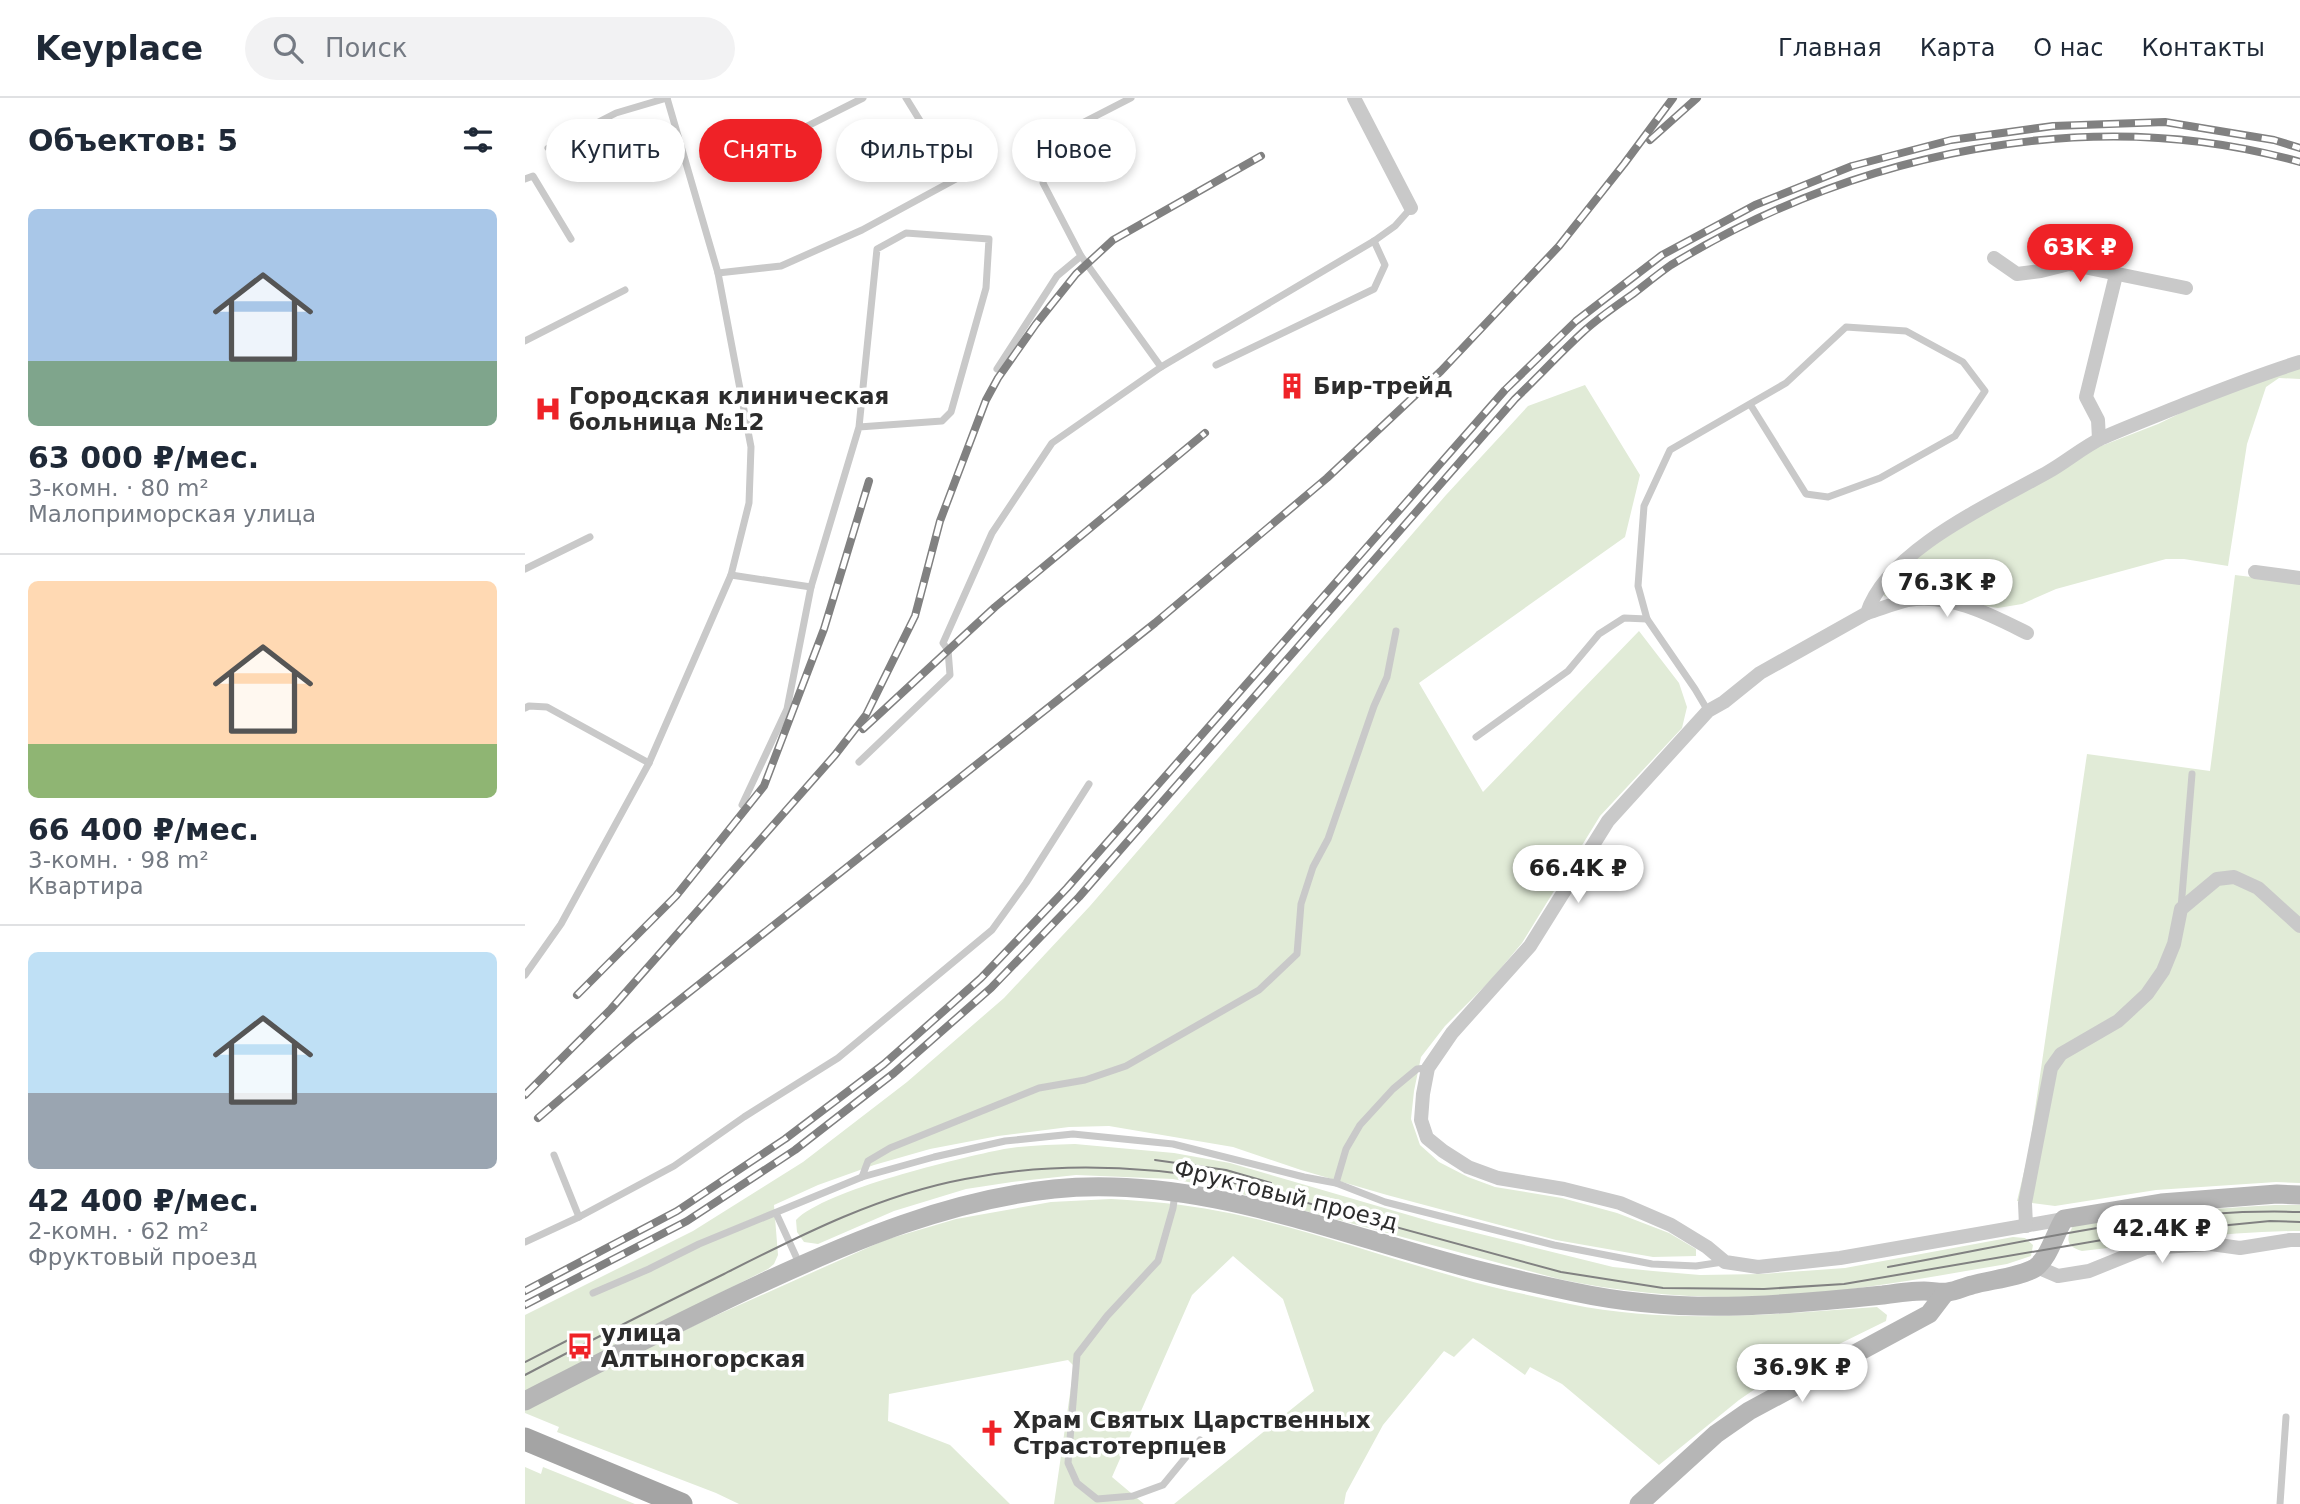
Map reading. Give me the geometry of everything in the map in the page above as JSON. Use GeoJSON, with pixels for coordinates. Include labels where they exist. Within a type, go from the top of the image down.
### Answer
{"type":"FeatureCollection","features":[{"type":"Feature","properties":{"kind":"main road"},"geometry":{"type":"LineString","coordinates":[[525,1439],[681,1504]]}},
{"type":"Feature","properties":{"kind":"street"},"geometry":{"type":"LineString","coordinates":[[1354,98],[1412,208]]}},
{"type":"Feature","properties":{"kind":"street"},"geometry":{"type":"LineString","coordinates":[[1994,258],[2017,274],[2069,264],[2186,288]]}},
{"type":"Feature","properties":{"kind":"street"},"geometry":{"type":"LineString","coordinates":[[2099,439],[2098,420],[2087,397],[2116,275]]}},
{"type":"Feature","properties":{"kind":"street"},"geometry":{"type":"LineString","coordinates":[[1867,613],[1880,586],[1920,547],[2099,439],[2268,371],[2300,362]]}},
{"type":"Feature","properties":{"kind":"street"},"geometry":{"type":"LineString","coordinates":[[2255,572],[2300,578]]}},
{"type":"Feature","properties":{"kind":"street"},"geometry":{"type":"LineString","coordinates":[[2027,633],[1995,617],[1956,603],[1930,598],[1907,600],[1867,613],[1761,673],[1724,702],[1707,711],[1608,821],[1530,946],[1453,1033],[1428,1068],[1421,1120],[1427,1138],[1468,1167],[1497,1178],[1565,1189],[1620,1203],[1671,1225],[1725,1262],[1758,1267],[1840,1258],[2161,1203],[2277,1194],[2300,1195]]}},
{"type":"Feature","properties":{"kind":"street"},"geometry":{"type":"LineString","coordinates":[[2026,1226],[2025,1203],[2051,1068],[2061,1054],[2118,1021],[2147,994],[2163,971],[2174,944],[2181,909],[2217,879],[2234,877],[2258,888],[2300,926]]}},
{"type":"Feature","properties":{"kind":"street","name":"Фруктовый проезд"},"geometry":{"type":"LineString","coordinates":[[525,1401],[703,1310],[882,1230],[953,1207],[1054,1189],[1112,1187],[1175,1190],[1306,1221],[1463,1266],[1578,1293],[1648,1304],[1722,1308],[1794,1305],[1922,1291],[1945,1293],[2037,1267]]}},
{"type":"Feature","properties":{"kind":"street"},"geometry":{"type":"LineString","coordinates":[[2064,1219],[2037,1267],[2058,1276],[2089,1271],[2146,1248],[2211,1244],[2240,1248],[2300,1240]]}},
{"type":"Feature","properties":{"kind":"street"},"geometry":{"type":"LineString","coordinates":[[1639,1504],[1686,1459],[1738,1419],[1783,1391],[1929,1314],[1945,1293]]}},
{"type":"Feature","properties":{"kind":"lane"},"geometry":{"type":"LineString","coordinates":[[525,975],[561,924],[649,763],[731,575],[749,503],[751,447],[719,273],[667,98],[604,119]]}},
{"type":"Feature","properties":{"kind":"lane"},"geometry":{"type":"LineString","coordinates":[[821,119],[863,98]]}},
{"type":"Feature","properties":{"kind":"lane"},"geometry":{"type":"LineString","coordinates":[[719,273],[781,266],[862,230],[956,179],[906,98]]}},
{"type":"Feature","properties":{"kind":"lane"},"geometry":{"type":"LineString","coordinates":[[1131,98],[1049,140],[1043,183],[1081,256],[1161,367]]}},
{"type":"Feature","properties":{"kind":"lane"},"geometry":{"type":"LineString","coordinates":[[525,179],[533,176],[571,239]]}},
{"type":"Feature","properties":{"kind":"lane"},"geometry":{"type":"LineString","coordinates":[[859,762],[950,675],[948,650],[943,643],[992,533],[1052,443],[1161,367],[1374,241],[1395,226],[1412,208]]}},
{"type":"Feature","properties":{"kind":"lane"},"geometry":{"type":"LineString","coordinates":[[742,804],[787,709],[811,587],[859,427],[877,249],[906,233],[989,239],[986,288],[951,412],[942,421],[859,427]]}},
{"type":"Feature","properties":{"kind":"lane"},"geometry":{"type":"LineString","coordinates":[[1216,365],[1374,289],[1385,265],[1374,241]]}},
{"type":"Feature","properties":{"kind":"lane"},"geometry":{"type":"LineString","coordinates":[[997,369],[1057,276],[1081,256]]}},
{"type":"Feature","properties":{"kind":"lane"},"geometry":{"type":"LineString","coordinates":[[525,341],[625,290]]}},
{"type":"Feature","properties":{"kind":"lane"},"geometry":{"type":"LineString","coordinates":[[1707,711],[1647,619],[1638,586],[1644,506],[1670,450],[1786,383],[1846,327],[1906,331],[1963,362],[1985,391],[1955,436],[1880,478],[1828,497],[1806,494],[1750,404]]}},
{"type":"Feature","properties":{"kind":"lane"},"geometry":{"type":"LineString","coordinates":[[525,569],[590,537]]}},
{"type":"Feature","properties":{"kind":"lane"},"geometry":{"type":"LineString","coordinates":[[731,575],[811,587]]}},
{"type":"Feature","properties":{"kind":"lane"},"geometry":{"type":"LineString","coordinates":[[1476,737],[1568,671],[1599,634],[1624,618],[1647,619]]}},
{"type":"Feature","properties":{"kind":"lane"},"geometry":{"type":"LineString","coordinates":[[862,1177],[868,1161],[890,1148],[1039,1087],[1085,1080],[1126,1066],[1259,990],[1297,954],[1301,904],[1313,867],[1328,839],[1374,706],[1387,677],[1396,631]]}},
{"type":"Feature","properties":{"kind":"lane"},"geometry":{"type":"LineString","coordinates":[[525,708],[547,707],[649,763]]}},
{"type":"Feature","properties":{"kind":"lane"},"geometry":{"type":"LineString","coordinates":[[2181,909],[2192,774]]}},
{"type":"Feature","properties":{"kind":"lane"},"geometry":{"type":"LineString","coordinates":[[525,1242],[579,1217],[674,1166],[744,1117],[838,1058],[992,930],[1026,883],[1089,784]]}},
{"type":"Feature","properties":{"kind":"lane"},"geometry":{"type":"LineString","coordinates":[[1336,1183],[1346,1149],[1360,1125],[1393,1089],[1417,1069],[1428,1068]]}},
{"type":"Feature","properties":{"kind":"lane"},"geometry":{"type":"LineString","coordinates":[[593,1293],[699,1244],[862,1177],[1005,1141],[1073,1134],[1174,1144],[1336,1183],[1385,1202],[1554,1245],[1652,1264],[1696,1266],[1725,1262]]}},
{"type":"Feature","properties":{"kind":"lane"},"geometry":{"type":"LineString","coordinates":[[554,1155],[579,1217]]}},
{"type":"Feature","properties":{"kind":"lane"},"geometry":{"type":"LineString","coordinates":[[1175,1190],[1174,1208],[1158,1261],[1107,1316],[1077,1355],[1068,1462],[1077,1483],[1097,1499],[1133,1496],[1163,1485],[1200,1440]]}},
{"type":"Feature","properties":{"kind":"lane"},"geometry":{"type":"LineString","coordinates":[[776,1213],[800,1265]]}},
{"type":"Feature","properties":{"kind":"lane"},"geometry":{"type":"LineString","coordinates":[[2280,1504],[2286,1417]]}},
{"type":"Feature","properties":{"kind":"green space"},"geometry":{"type":"Polygon","coordinates":[[[2300,366],[2300,379],[2279,378],[2266,387],[2247,444],[2228,566],[2166,559],[2056,589],[2022,604],[1998,608],[1906,593],[1884,596],[1883,588],[1924,549],[2096,448],[2158,424],[2239,385],[2300,366]]]}},
{"type":"Feature","properties":{"kind":"green space"},"geometry":{"type":"Polygon","coordinates":[[[1585,385],[1640,475],[1625,537],[1419,683],[1483,792],[1639,631],[1679,683],[1687,707],[1682,728],[1600,816],[1522,943],[1491,980],[1445,1026],[1421,1057],[1411,1119],[1420,1145],[1439,1162],[1468,1177],[1495,1187],[1562,1198],[1617,1213],[1669,1233],[1696,1249],[1696,1256],[1653,1257],[1556,1240],[1387,1195],[1233,1147],[1109,1126],[1069,1127],[998,1136],[930,1149],[818,1185],[774,1205],[778,1255],[768,1269],[525,1391],[525,1315],[693,1231],[803,1162],[907,1082],[1004,998],[1090,906],[1446,495],[1528,406],[1585,385]]]}},
{"type":"Feature","properties":{"kind":"green space"},"geometry":{"type":"Polygon","coordinates":[[[2235,575],[2300,583],[2300,1183],[2276,1182],[2156,1190],[2055,1206],[2017,1201],[2029,1151],[2087,754],[2210,771],[2235,575]]]}},
{"type":"Feature","properties":{"kind":"green space"},"geometry":{"type":"Polygon","coordinates":[[[1075,1144],[1174,1153],[1230,1163],[1436,1223],[1613,1267],[1700,1275],[1762,1274],[1845,1268],[2013,1237],[2025,1238],[2033,1245],[2031,1256],[2007,1264],[1845,1290],[1737,1297],[1665,1294],[1559,1279],[1223,1189],[1173,1179],[1076,1175],[966,1189],[894,1211],[818,1244],[804,1242],[797,1232],[796,1220],[811,1209],[894,1177],[1004,1149],[1075,1144]]]}},
{"type":"Feature","properties":{"kind":"green space"},"geometry":{"type":"Polygon","coordinates":[[[1111,1199],[1164,1203],[1238,1215],[1484,1285],[1608,1310],[1723,1316],[1877,1307],[1887,1315],[1886,1321],[1774,1376],[1739,1400],[1659,1465],[1562,1384],[1530,1367],[1525,1375],[1473,1338],[1454,1357],[1444,1351],[1383,1425],[1346,1493],[1344,1504],[1174,1504],[1314,1391],[1283,1299],[1233,1256],[1192,1295],[1112,1477],[1144,1504],[1054,1504],[1074,1366],[1068,1360],[889,1394],[888,1421],[950,1445],[1010,1504],[739,1504],[557,1432],[559,1427],[525,1413],[525,1408],[708,1319],[885,1240],[956,1219],[1051,1202],[1111,1199]]]}},
{"type":"Feature","properties":{"kind":"green space"},"geometry":{"type":"Polygon","coordinates":[[[2300,1205],[2300,1231],[2218,1235],[2082,1251],[2069,1242],[2073,1226],[2148,1215],[2300,1205]]]}},
{"type":"Feature","properties":{"kind":"green space"},"geometry":{"type":"Polygon","coordinates":[[[525,1467],[541,1474],[543,1467],[635,1504],[525,1504],[525,1467]]]}},
{"type":"Feature","properties":{"kind":"tram line"},"geometry":{"type":"LineString","coordinates":[[1155,1160],[1226,1170],[1271,1183]]}},
{"type":"Feature","properties":{"kind":"tram line"},"geometry":{"type":"LineString","coordinates":[[525,1375],[753,1259],[841,1218],[933,1186],[1029,1170],[1126,1169],[1223,1180],[1561,1272],[1663,1288],[1764,1289],[1844,1284],[2137,1234],[2270,1221],[2300,1222]]}},
{"type":"Feature","properties":{"kind":"tram line"},"geometry":{"type":"LineString","coordinates":[[1888,1267],[2144,1221],[2196,1215],[2300,1212]]}},
{"type":"Feature","properties":{"kind":"tram line"},"geometry":{"type":"LineString","coordinates":[[525,1362],[578,1335]]}},
{"type":"Feature","properties":{"kind":"railway"},"geometry":{"type":"LineString","coordinates":[[538,1118],[634,1036],[1155,623],[1327,478],[1441,371],[1559,246],[1673,98]]}},
{"type":"Feature","properties":{"kind":"railway"},"geometry":{"type":"LineString","coordinates":[[1650,140],[1697,98]]}},
{"type":"Feature","properties":{"kind":"railway"},"geometry":{"type":"LineString","coordinates":[[525,1291],[677,1211],[785,1139],[884,1064],[981,978],[1067,888],[1505,390],[1576,321],[1662,255],[1755,205],[1852,166],[1951,140],[2053,126],[2165,122],[2274,140],[2300,148]]}},
{"type":"Feature","properties":{"kind":"railway"},"geometry":{"type":"LineString","coordinates":[[525,1305],[687,1221],[795,1150],[894,1073],[991,988],[1079,897],[1515,399],[1589,327],[1671,265],[1742,226],[1817,193],[1895,167],[1975,149],[2057,139],[2139,137],[2220,145],[2300,162]]}},
{"type":"Feature","properties":{"kind":"railway"},"geometry":{"type":"LineString","coordinates":[[525,1095],[611,1009],[835,755],[866,715],[915,616],[940,521],[986,400],[1036,324],[1076,274],[1113,240],[1261,156]]}},
{"type":"Feature","properties":{"kind":"railway"},"geometry":{"type":"LineString","coordinates":[[863,729],[995,607],[1205,433]]}},
{"type":"Feature","properties":{"kind":"railway"},"geometry":{"type":"LineString","coordinates":[[577,995],[676,896],[764,786],[824,629],[869,481]]}},
{"type":"Feature","properties":{"kind":"place","name":"Бир-трейд"},"geometry":{"type":"Point","coordinates":[1292,386]}},
{"type":"Feature","properties":{"kind":"place","name":"Городская клиническая больница №12"},"geometry":{"type":"Point","coordinates":[548,409]}},
{"type":"Feature","properties":{"kind":"place","name":"улица Алтыногорская"},"geometry":{"type":"Point","coordinates":[580,1346]}},
{"type":"Feature","properties":{"kind":"place","name":"Храм Святых Царственных Страстотерпцев"},"geometry":{"type":"Point","coordinates":[992,1433]}}]}
